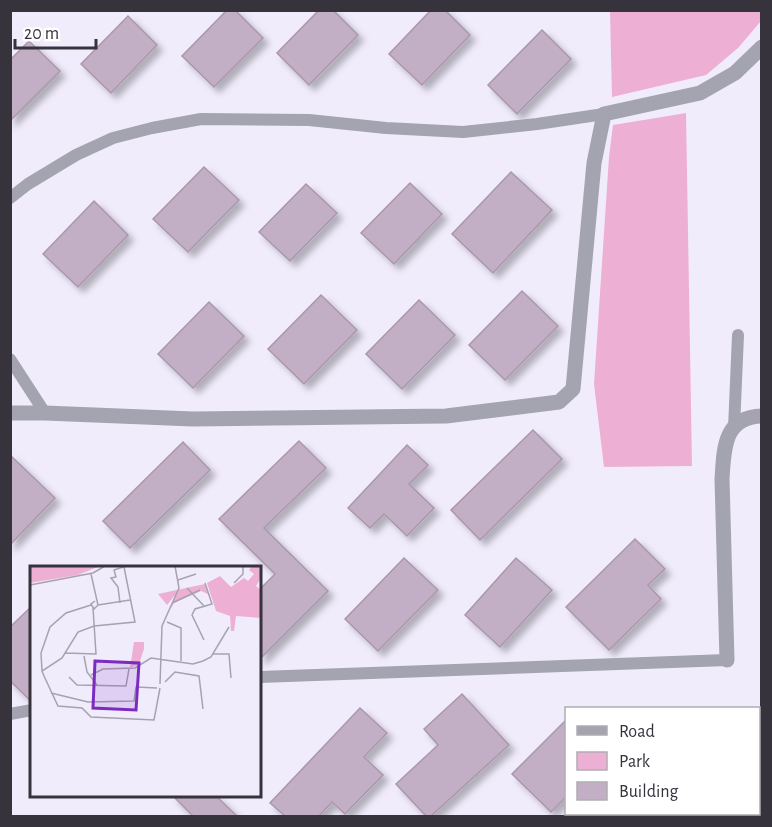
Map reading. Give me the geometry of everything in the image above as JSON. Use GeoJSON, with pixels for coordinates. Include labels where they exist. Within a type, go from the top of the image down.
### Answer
{"type":"FeatureCollection","features":[{"type":"Feature","properties":{"kind":"street"},"geometry":{"type":"LineString","coordinates":[[10,413],[45,412],[193,419],[446,416],[559,402],[573,389],[594,163],[604,114],[700,93],[735,73],[762,47]]}},
{"type":"Feature","properties":{"kind":"street"},"geometry":{"type":"LineString","coordinates":[[727,660],[724,457],[728,436],[737,423],[752,416],[762,416]]}},
{"type":"Feature","properties":{"kind":"lane"},"geometry":{"type":"LineString","coordinates":[[10,198],[28,184],[76,155],[113,138],[201,119],[309,120],[386,128],[463,132],[604,114]]}},
{"type":"Feature","properties":{"kind":"lane"},"geometry":{"type":"LineString","coordinates":[[734,428],[738,334]]}},
{"type":"Feature","properties":{"kind":"lane"},"geometry":{"type":"LineString","coordinates":[[10,359],[45,412]]}},
{"type":"Feature","properties":{"kind":"lane"},"geometry":{"type":"LineString","coordinates":[[261,676],[727,660]]}},
{"type":"Feature","properties":{"kind":"lane"},"geometry":{"type":"LineString","coordinates":[[10,714],[30,710]]}},
{"type":"Feature","properties":{"kind":"green space"},"geometry":{"type":"Polygon","coordinates":[[[610,11],[761,11],[761,21],[738,48],[706,75],[612,97],[610,11]]]}},
{"type":"Feature","properties":{"kind":"green space"},"geometry":{"type":"Polygon","coordinates":[[[686,113],[692,466],[604,467],[594,384],[613,125],[686,113]]]}},
{"type":"Feature","properties":{"kind":"building"},"geometry":{"type":"Polygon","coordinates":[[[227,10],[235,10],[263,38],[214,87],[182,56],[227,10]]]}},
{"type":"Feature","properties":{"kind":"building"},"geometry":{"type":"Polygon","coordinates":[[[319,10],[333,10],[358,35],[309,85],[277,53],[319,10]]]}},
{"type":"Feature","properties":{"kind":"building"},"geometry":{"type":"Polygon","coordinates":[[[431,10],[445,10],[470,35],[422,85],[389,54],[431,10]]]}},
{"type":"Feature","properties":{"kind":"building"},"geometry":{"type":"Polygon","coordinates":[[[128,16],[157,45],[111,93],[81,64],[128,16]]]}},
{"type":"Feature","properties":{"kind":"building"},"geometry":{"type":"Polygon","coordinates":[[[542,30],[571,59],[517,114],[488,85],[542,30]]]}},
{"type":"Feature","properties":{"kind":"building"},"geometry":{"type":"Polygon","coordinates":[[[29,41],[60,71],[10,121],[10,60],[29,41]]]}},
{"type":"Feature","properties":{"kind":"building"},"geometry":{"type":"Polygon","coordinates":[[[204,167],[239,200],[188,252],[153,219],[204,167]]]}},
{"type":"Feature","properties":{"kind":"building"},"geometry":{"type":"Polygon","coordinates":[[[511,172],[552,210],[493,273],[452,234],[511,172]]]}},
{"type":"Feature","properties":{"kind":"building"},"geometry":{"type":"Polygon","coordinates":[[[410,183],[442,214],[394,264],[361,233],[410,183]]]}},
{"type":"Feature","properties":{"kind":"building"},"geometry":{"type":"Polygon","coordinates":[[[306,184],[337,213],[290,261],[259,232],[306,184]]]}},
{"type":"Feature","properties":{"kind":"building"},"geometry":{"type":"Polygon","coordinates":[[[94,201],[128,235],[78,287],[43,254],[94,201]]]}},
{"type":"Feature","properties":{"kind":"building"},"geometry":{"type":"Polygon","coordinates":[[[522,291],[558,326],[505,380],[469,345],[522,291]]]}},
{"type":"Feature","properties":{"kind":"building"},"geometry":{"type":"Polygon","coordinates":[[[321,295],[357,330],[304,384],[268,349],[321,295]]]}},
{"type":"Feature","properties":{"kind":"building"},"geometry":{"type":"Polygon","coordinates":[[[419,300],[455,335],[402,389],[366,354],[419,300]]]}},
{"type":"Feature","properties":{"kind":"building"},"geometry":{"type":"Polygon","coordinates":[[[209,302],[244,336],[193,388],[158,354],[209,302]]]}},
{"type":"Feature","properties":{"kind":"building"},"geometry":{"type":"Polygon","coordinates":[[[533,430],[562,459],[480,540],[451,510],[533,430]]]}},
{"type":"Feature","properties":{"kind":"building"},"geometry":{"type":"Polygon","coordinates":[[[299,441],[326,468],[264,528],[328,591],[261,658],[261,588],[275,574],[219,519],[299,441]]]}},
{"type":"Feature","properties":{"kind":"building"},"geometry":{"type":"Polygon","coordinates":[[[183,442],[210,470],[130,548],[103,521],[183,442]]]}},
{"type":"Feature","properties":{"kind":"building"},"geometry":{"type":"Polygon","coordinates":[[[407,445],[428,465],[409,484],[434,508],[407,536],[384,514],[370,528],[348,508],[407,445]]]}},
{"type":"Feature","properties":{"kind":"building"},"geometry":{"type":"Polygon","coordinates":[[[10,455],[55,498],[10,545],[10,455]]]}},
{"type":"Feature","properties":{"kind":"building"},"geometry":{"type":"Polygon","coordinates":[[[635,539],[665,569],[648,585],[661,599],[609,650],[566,607],[635,539]]]}},
{"type":"Feature","properties":{"kind":"building"},"geometry":{"type":"Polygon","coordinates":[[[404,558],[438,590],[378,651],[345,619],[404,558]]]}},
{"type":"Feature","properties":{"kind":"building"},"geometry":{"type":"Polygon","coordinates":[[[516,558],[552,590],[500,647],[465,615],[516,558]]]}},
{"type":"Feature","properties":{"kind":"building"},"geometry":{"type":"Polygon","coordinates":[[[30,608],[30,700],[10,681],[10,627],[30,608]]]}},
{"type":"Feature","properties":{"kind":"building"},"geometry":{"type":"Polygon","coordinates":[[[462,694],[509,745],[431,816],[426,816],[396,784],[438,745],[424,729],[462,694]]]}},
{"type":"Feature","properties":{"kind":"building"},"geometry":{"type":"Polygon","coordinates":[[[360,708],[387,733],[364,757],[383,775],[345,814],[332,802],[319,816],[285,816],[270,803],[360,708]]]}},
{"type":"Feature","properties":{"kind":"building"},"geometry":{"type":"Polygon","coordinates":[[[565,721],[565,798],[551,812],[512,774],[565,721]]]}},
{"type":"Feature","properties":{"kind":"building"},"geometry":{"type":"Polygon","coordinates":[[[174,797],[217,797],[237,816],[193,816],[174,797]]]}}]}
